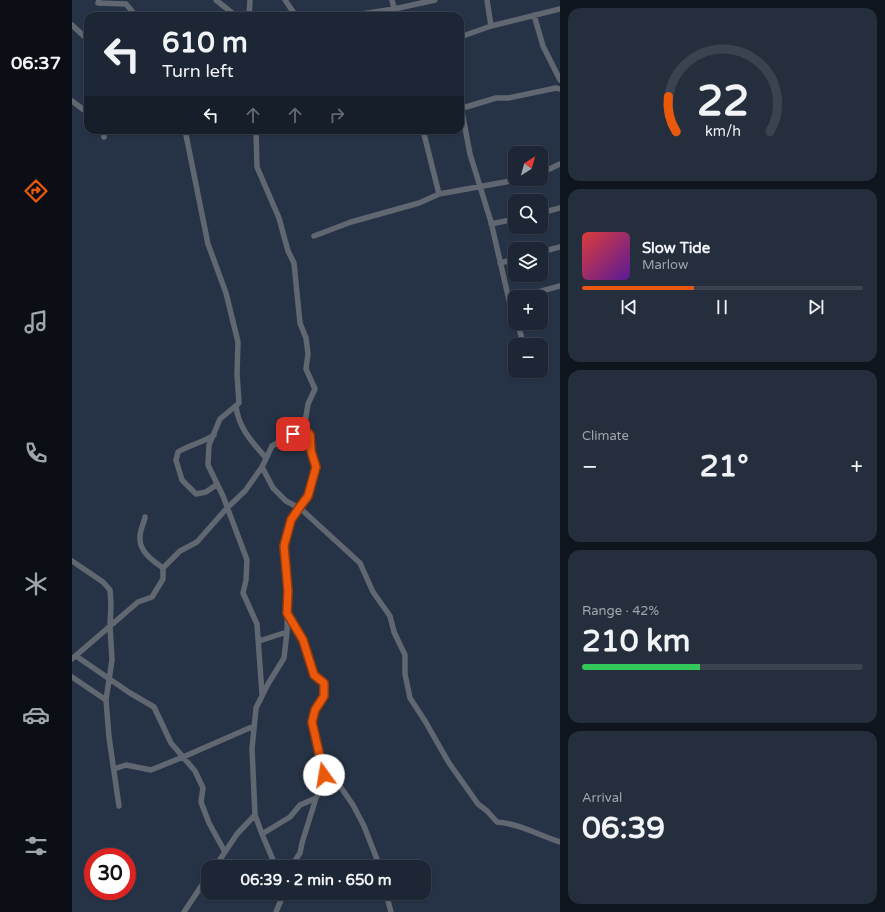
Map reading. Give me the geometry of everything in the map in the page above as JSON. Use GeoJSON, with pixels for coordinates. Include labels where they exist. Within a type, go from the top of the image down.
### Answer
{"type":"FeatureCollection","features":[{"type":"Feature","properties":{"kind":"street"},"geometry":{"type":"LineString","coordinates":[[99,0],[98,3],[126,4],[133,12]]}},
{"type":"Feature","properties":{"kind":"street"},"geometry":{"type":"LineString","coordinates":[[216,0],[231,12]]}},
{"type":"Feature","properties":{"kind":"street"},"geometry":{"type":"LineString","coordinates":[[249,12],[250,0]]}},
{"type":"Feature","properties":{"kind":"street"},"geometry":{"type":"LineString","coordinates":[[285,0],[293,12]]}},
{"type":"Feature","properties":{"kind":"street"},"geometry":{"type":"LineString","coordinates":[[392,0],[395,12]]}},
{"type":"Feature","properties":{"kind":"street"},"geometry":{"type":"LineString","coordinates":[[375,12],[435,0]]}},
{"type":"Feature","properties":{"kind":"street"},"geometry":{"type":"LineString","coordinates":[[487,0],[491,26]]}},
{"type":"Feature","properties":{"kind":"street"},"geometry":{"type":"LineString","coordinates":[[464,36],[491,26],[560,9]]}},
{"type":"Feature","properties":{"kind":"street"},"geometry":{"type":"LineString","coordinates":[[534,15],[543,46],[560,80]]}},
{"type":"Feature","properties":{"kind":"street"},"geometry":{"type":"LineString","coordinates":[[72,25],[84,36]]}},
{"type":"Feature","properties":{"kind":"street"},"geometry":{"type":"LineString","coordinates":[[464,105],[466,107],[496,98],[508,98],[556,88],[560,89]]}},
{"type":"Feature","properties":{"kind":"street"},"geometry":{"type":"LineString","coordinates":[[72,102],[84,110]]}},
{"type":"Feature","properties":{"kind":"street"},"geometry":{"type":"LineString","coordinates":[[464,120],[470,154],[509,290]]}},
{"type":"Feature","properties":{"kind":"street"},"geometry":{"type":"LineString","coordinates":[[186,134],[208,244],[226,293],[238,342],[237,374],[239,403],[220,419],[209,445],[208,465],[211,469],[216,485],[227,508],[247,560],[246,580],[243,593],[257,624],[262,695]]}},
{"type":"Feature","properties":{"kind":"street"},"geometry":{"type":"LineString","coordinates":[[256,134],[257,167],[278,218],[288,251],[294,263],[300,323],[306,338],[308,354],[306,368],[315,389],[308,404],[304,428]]}},
{"type":"Feature","properties":{"kind":"street"},"geometry":{"type":"LineString","coordinates":[[424,134],[439,194]]}},
{"type":"Feature","properties":{"kind":"street"},"geometry":{"type":"LineString","coordinates":[[548,169],[560,164]]}},
{"type":"Feature","properties":{"kind":"street"},"geometry":{"type":"LineString","coordinates":[[314,236],[351,222],[418,203],[439,194],[508,182]]}},
{"type":"Feature","properties":{"kind":"street"},"geometry":{"type":"LineString","coordinates":[[548,211],[560,208]]}},
{"type":"Feature","properties":{"kind":"street"},"geometry":{"type":"LineString","coordinates":[[491,224],[508,220]]}},
{"type":"Feature","properties":{"kind":"street"},"geometry":{"type":"LineString","coordinates":[[548,250],[560,247]]}},
{"type":"Feature","properties":{"kind":"street"},"geometry":{"type":"LineString","coordinates":[[500,263],[508,261]]}},
{"type":"Feature","properties":{"kind":"street"},"geometry":{"type":"LineString","coordinates":[[545,290],[560,286]]}},
{"type":"Feature","properties":{"kind":"street"},"geometry":{"type":"LineString","coordinates":[[236,406],[237,417],[248,436],[266,458]]}},
{"type":"Feature","properties":{"kind":"street"},"geometry":{"type":"LineString","coordinates":[[225,852],[208,823],[201,802],[203,788],[195,772],[172,743],[154,707],[74,658],[138,602],[152,596],[163,579],[163,568],[180,551],[197,542],[244,491],[262,467],[272,446],[304,428]]}},
{"type":"Feature","properties":{"kind":"street"},"geometry":{"type":"LineString","coordinates":[[273,860],[255,816],[252,749],[256,708],[268,684],[284,658],[287,632],[288,591],[284,546],[291,520],[308,496],[316,467],[311,451],[310,435],[304,428]]}},
{"type":"Feature","properties":{"kind":"street"},"geometry":{"type":"LineString","coordinates":[[214,434],[205,441],[186,447],[178,452],[176,460],[182,480],[196,494],[206,492],[216,485]]}},
{"type":"Feature","properties":{"kind":"street"},"geometry":{"type":"LineString","coordinates":[[262,467],[273,488],[286,501],[299,508],[360,564],[373,592],[390,616],[394,632],[405,655],[405,674],[410,698],[425,720],[449,763],[478,804],[488,811],[497,822],[525,828],[560,842]]}},
{"type":"Feature","properties":{"kind":"street"},"geometry":{"type":"LineString","coordinates":[[145,517],[140,539],[150,559],[163,568]]}},
{"type":"Feature","properties":{"kind":"street"},"geometry":{"type":"LineString","coordinates":[[72,560],[103,582],[110,590],[112,660],[106,700],[119,806]]}},
{"type":"Feature","properties":{"kind":"street"},"geometry":{"type":"LineString","coordinates":[[287,613],[303,640],[314,675],[324,683],[324,696],[315,710],[312,722],[320,757],[353,805],[377,860]]}},
{"type":"Feature","properties":{"kind":"street"},"geometry":{"type":"LineString","coordinates":[[259,641],[287,632]]}},
{"type":"Feature","properties":{"kind":"street"},"geometry":{"type":"LineString","coordinates":[[72,677],[106,700]]}},
{"type":"Feature","properties":{"kind":"street"},"geometry":{"type":"LineString","coordinates":[[114,769],[126,765],[151,770],[254,726]]}},
{"type":"Feature","properties":{"kind":"street"},"geometry":{"type":"LineString","coordinates":[[296,860],[300,853],[316,798],[323,785],[325,765]]}},
{"type":"Feature","properties":{"kind":"street"},"geometry":{"type":"LineString","coordinates":[[262,834],[290,817],[300,805],[316,798]]}},
{"type":"Feature","properties":{"kind":"street"},"geometry":{"type":"LineString","coordinates":[[220,860],[237,834],[255,816]]}},
{"type":"Feature","properties":{"kind":"street"},"geometry":{"type":"LineString","coordinates":[[184,912],[201,886]]}},
{"type":"Feature","properties":{"kind":"street"},"geometry":{"type":"LineString","coordinates":[[276,912],[281,900]]}},
{"type":"Feature","properties":{"kind":"street"},"geometry":{"type":"LineString","coordinates":[[388,900],[392,912]]}},
{"type":"Feature","properties":{"kind":"route"},"geometry":{"type":"LineString","coordinates":[[293,434],[304,428],[310,435],[311,451],[316,467],[308,496],[291,520],[284,546],[285,573],[288,591],[287,613],[303,640],[314,675],[324,683],[324,696],[315,710],[312,722],[320,757],[325,765],[324,775]]}}]}
